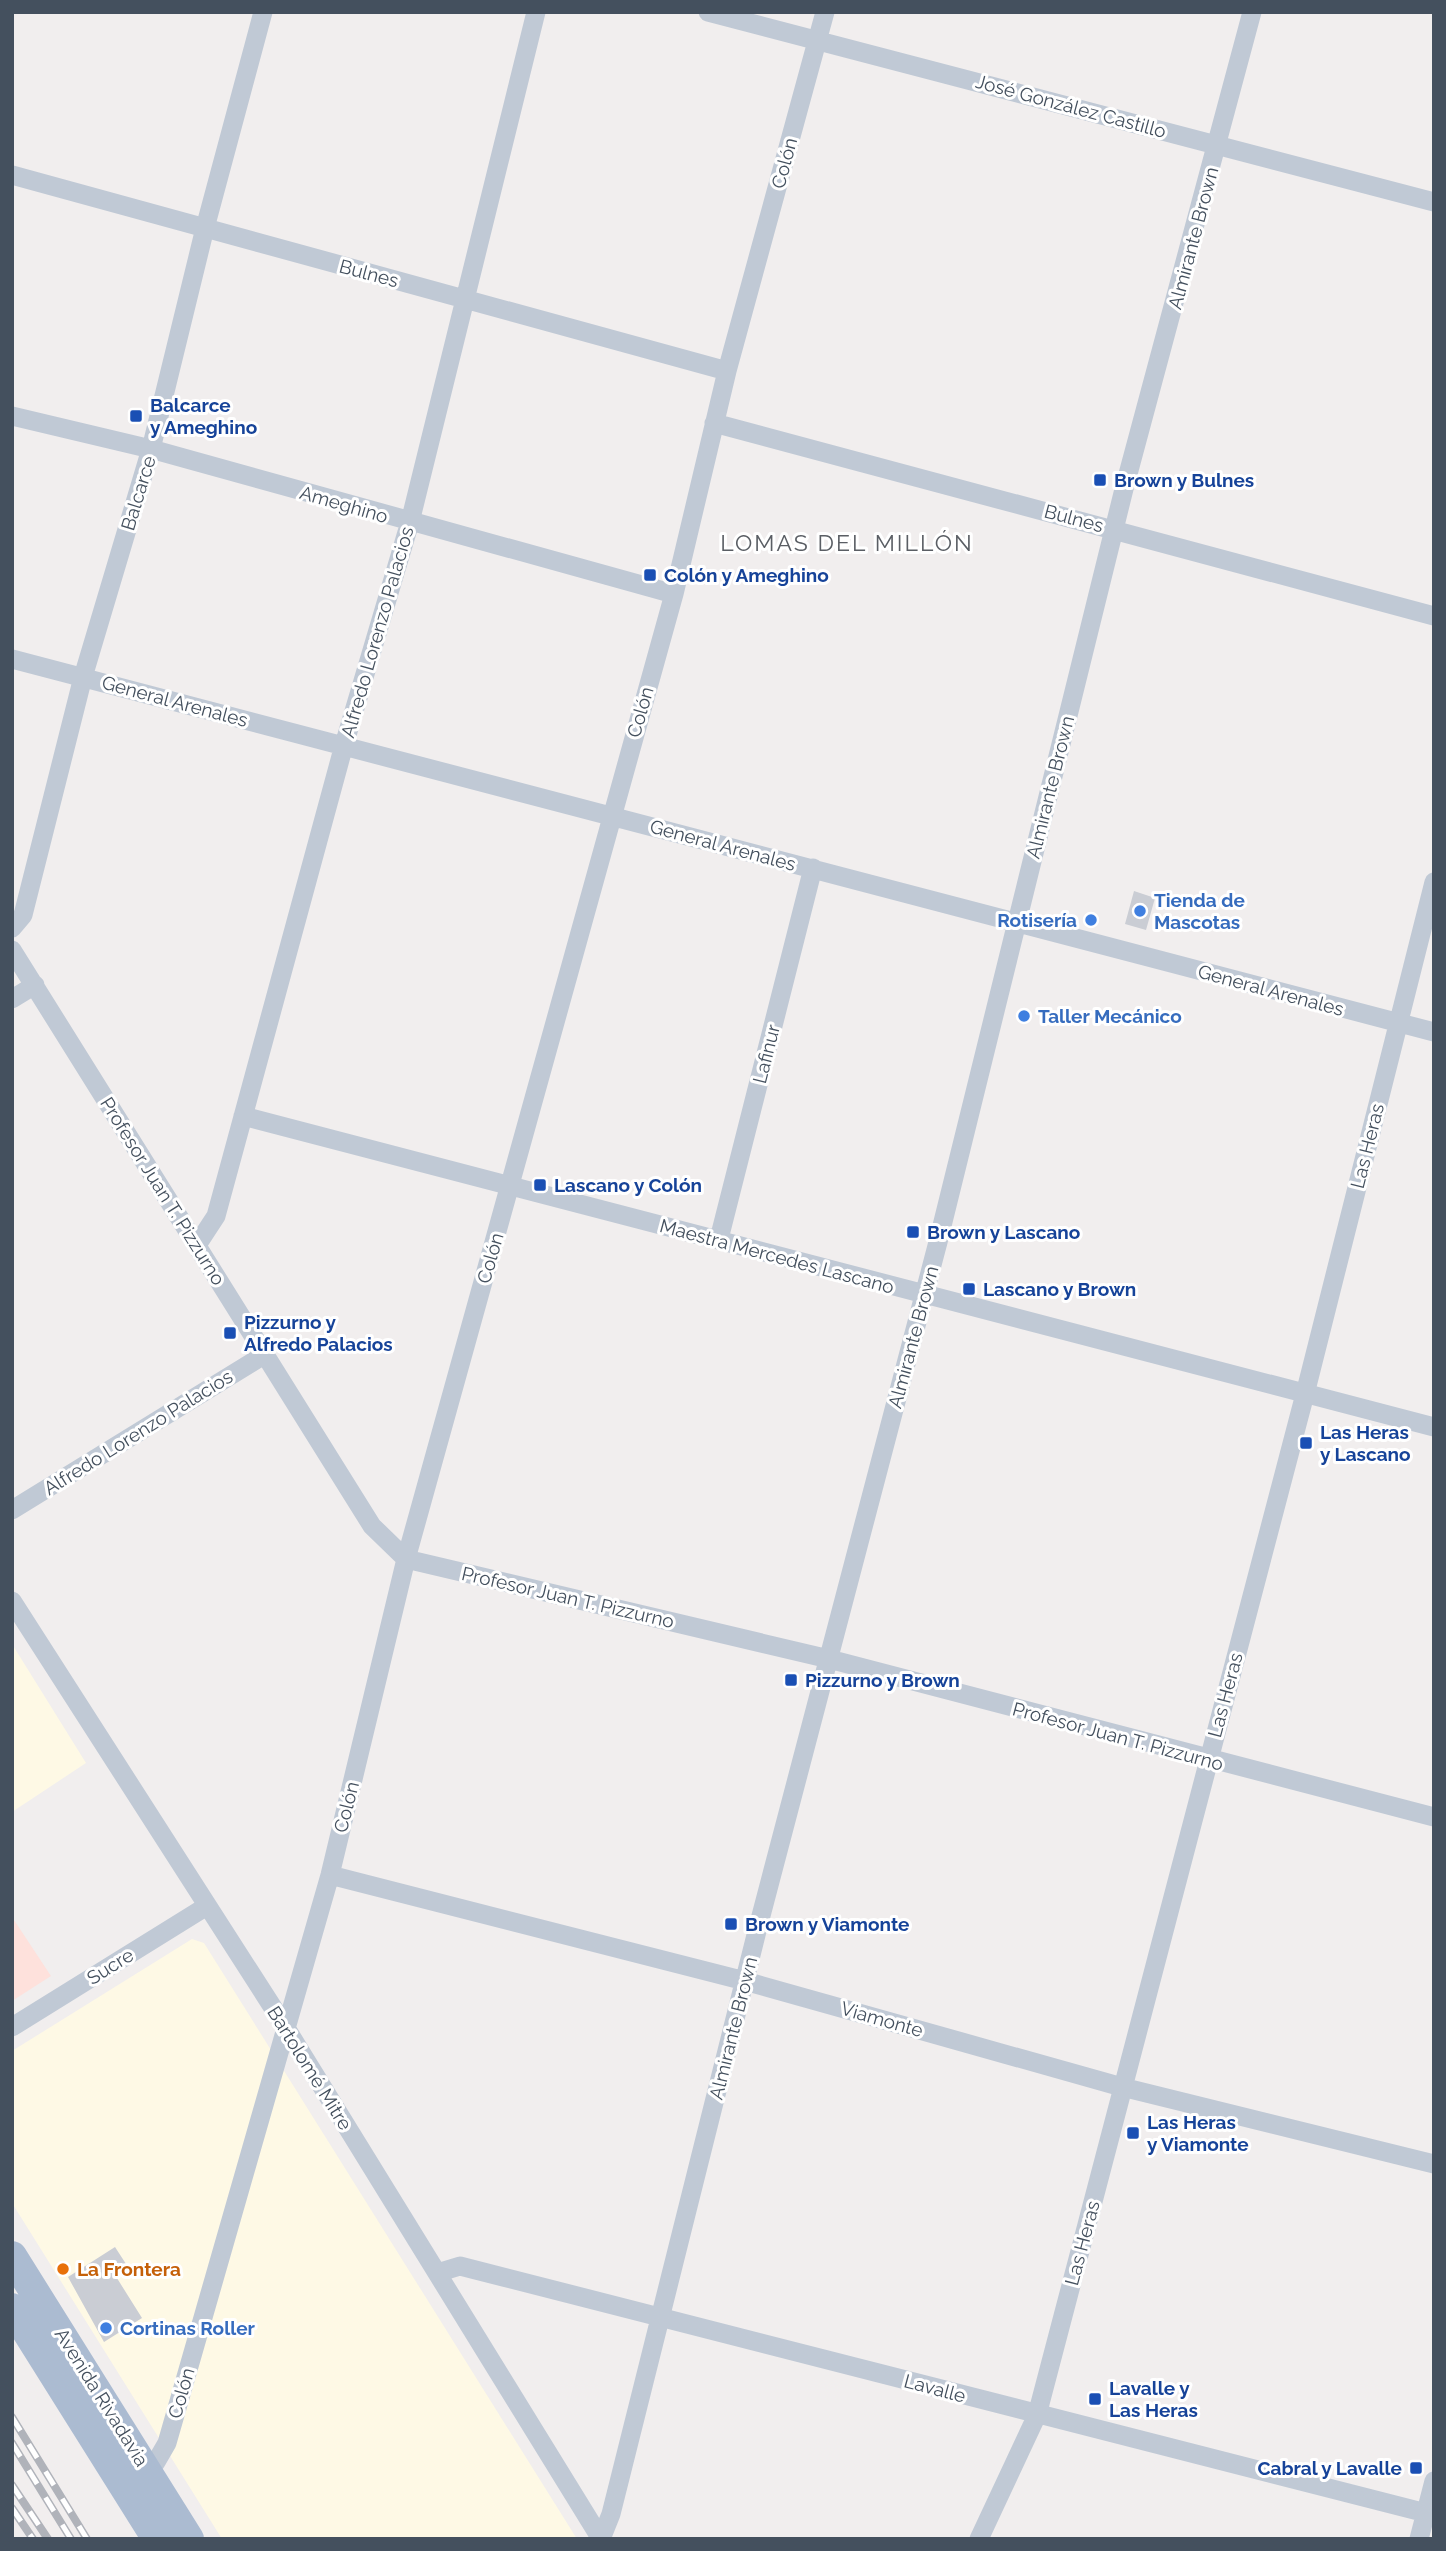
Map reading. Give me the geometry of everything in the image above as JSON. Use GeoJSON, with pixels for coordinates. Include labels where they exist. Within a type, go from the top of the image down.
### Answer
{"type":"FeatureCollection","features":[{"type":"Feature","properties":{"kind":"main road","name":"Avenida Rivadavia"},"geometry":{"type":"LineString","coordinates":[[12,2256],[136,2478],[157,2539]]}},
{"type":"Feature","properties":{"kind":"main road","name":"Avenida Rivadavia"},"geometry":{"type":"LineString","coordinates":[[12,2308],[136,2478],[189,2539]]}},
{"type":"Feature","properties":{"kind":"street","name":"Balcarce"},"geometry":{"type":"LineString","coordinates":[[12,928],[23,915],[83,677],[151,449],[205,228],[263,12]]}},
{"type":"Feature","properties":{"kind":"street","name":"Alfredo Lorenzo Palacios"},"geometry":{"type":"LineString","coordinates":[[197,1245],[216,1216],[344,745],[410,523],[463,299],[536,12]]}},
{"type":"Feature","properties":{"kind":"street","name":"José González Castillo"},"geometry":{"type":"LineString","coordinates":[[708,12],[1434,202]]}},
{"type":"Feature","properties":{"kind":"street","name":"Colón"},"geometry":{"type":"LineString","coordinates":[[136,2478],[167,2444],[330,1875],[407,1559],[674,594],[727,372],[825,12]]}},
{"type":"Feature","properties":{"kind":"street","name":"Almirante Brown"},"geometry":{"type":"LineString","coordinates":[[601,2539],[611,2514],[745,1981],[924,1296],[1115,529],[1219,145],[1252,12]]}},
{"type":"Feature","properties":{"kind":"street","name":"Bulnes"},"geometry":{"type":"LineString","coordinates":[[12,175],[727,372]]}},
{"type":"Feature","properties":{"kind":"street","name":"Ameghino"},"geometry":{"type":"LineString","coordinates":[[12,416],[151,449],[410,523],[674,594]]}},
{"type":"Feature","properties":{"kind":"street","name":"Bulnes"},"geometry":{"type":"LineString","coordinates":[[714,423],[1434,616]]}},
{"type":"Feature","properties":{"kind":"street","name":"General Arenales"},"geometry":{"type":"LineString","coordinates":[[12,659],[1434,1032]]}},
{"type":"Feature","properties":{"kind":"street","name":"Lafinur"},"geometry":{"type":"LineString","coordinates":[[719,1239],[813,869]]}},
{"type":"Feature","properties":{"kind":"street","name":"Las Heras"},"geometry":{"type":"LineString","coordinates":[[979,2539],[1037,2415],[1305,1394],[1434,882]]}},
{"type":"Feature","properties":{"kind":"street","name":"Profesor Juan T. Pizzurno"},"geometry":{"type":"LineString","coordinates":[[12,950],[372,1526],[407,1559],[829,1659],[1434,1817]]}},
{"type":"Feature","properties":{"kind":"street"},"geometry":{"type":"LineString","coordinates":[[12,999],[35,985]]}},
{"type":"Feature","properties":{"kind":"street","name":"Maestra Mercedes Lascano"},"geometry":{"type":"LineString","coordinates":[[243,1116],[719,1239],[924,1296],[1434,1427]]}},
{"type":"Feature","properties":{"kind":"street","name":"Alfredo Lorenzo Palacios"},"geometry":{"type":"LineString","coordinates":[[12,1510],[264,1354]]}},
{"type":"Feature","properties":{"kind":"street","name":"Bartolomé Mitre"},"geometry":{"type":"LineString","coordinates":[[12,1601],[286,2028],[601,2539]]}},
{"type":"Feature","properties":{"kind":"street","name":"Viamonte"},"geometry":{"type":"LineString","coordinates":[[330,1875],[745,1981],[1122,2087],[1434,2164]]}},
{"type":"Feature","properties":{"kind":"street","name":"Sucre"},"geometry":{"type":"LineString","coordinates":[[12,2027],[207,1906]]}},
{"type":"Feature","properties":{"kind":"street","name":"Lavalle"},"geometry":{"type":"LineString","coordinates":[[437,2273],[460,2266],[1430,2514]]}},
{"type":"Feature","properties":{"kind":"street"},"geometry":{"type":"LineString","coordinates":[[1419,2539],[1430,2514],[1434,2481]]}},
{"type":"Feature","properties":{"kind":"shaded area"},"geometry":{"type":"Polygon","coordinates":[[[12,1644],[86,1763],[12,1812],[12,1644]]]}},
{"type":"Feature","properties":{"kind":"shaded area"},"geometry":{"type":"Polygon","coordinates":[[[12,1917],[51,1976],[12,2001],[12,1917]]]}},
{"type":"Feature","properties":{"kind":"shaded area"},"geometry":{"type":"Polygon","coordinates":[[[192,1939],[204,1943],[577,2539],[222,2539],[12,2203],[12,2051],[192,1939]]]}},
{"type":"Feature","properties":{"kind":"building","name":"Tienda de Mascotas"},"geometry":{"type":"Polygon","coordinates":[[[1134,891],[1155,898],[1146,930],[1125,924],[1134,891]]]}},
{"type":"Feature","properties":{"kind":"building"},"geometry":{"type":"Polygon","coordinates":[[[115,2247],[128,2267],[115,2275],[142,2318],[104,2342],[68,2277],[115,2247]]]}},
{"type":"Feature","properties":{"kind":"railway"},"geometry":{"type":"LineString","coordinates":[[12,2417],[87,2539]]}},
{"type":"Feature","properties":{"kind":"railway"},"geometry":{"type":"LineString","coordinates":[[12,2443],[71,2539]]}},
{"type":"Feature","properties":{"kind":"railway"},"geometry":{"type":"LineString","coordinates":[[12,2485],[48,2539]]}},
{"type":"Feature","properties":{"kind":"railway"},"geometry":{"type":"LineString","coordinates":[[12,2508],[33,2539]]}},
{"type":"Feature","properties":{"kind":"place","name":"Balcarce y Ameghino"},"geometry":{"type":"Point","coordinates":[136,416]}},
{"type":"Feature","properties":{"kind":"place","name":"Brown y Bulnes"},"geometry":{"type":"Point","coordinates":[1100,480]}},
{"type":"Feature","properties":{"kind":"place","name":"Colón y Ameghino"},"geometry":{"type":"Point","coordinates":[650,575]}},
{"type":"Feature","properties":{"kind":"place","name":"Tienda de Mascotas"},"geometry":{"type":"Point","coordinates":[1140,911]}},
{"type":"Feature","properties":{"kind":"place","name":"Rotisería"},"geometry":{"type":"Point","coordinates":[1091,920]}},
{"type":"Feature","properties":{"kind":"place","name":"Taller Mecánico"},"geometry":{"type":"Point","coordinates":[1024,1016]}},
{"type":"Feature","properties":{"kind":"place","name":"Lascano y Colón"},"geometry":{"type":"Point","coordinates":[540,1185]}},
{"type":"Feature","properties":{"kind":"place","name":"Brown y Lascano"},"geometry":{"type":"Point","coordinates":[913,1232]}},
{"type":"Feature","properties":{"kind":"place","name":"Lascano y Brown"},"geometry":{"type":"Point","coordinates":[969,1289]}},
{"type":"Feature","properties":{"kind":"place","name":"Pizzurno y Alfredo Palacios"},"geometry":{"type":"Point","coordinates":[230,1333]}},
{"type":"Feature","properties":{"kind":"place","name":"Las Heras y Lascano"},"geometry":{"type":"Point","coordinates":[1306,1443]}},
{"type":"Feature","properties":{"kind":"place","name":"Pizzurno y Brown"},"geometry":{"type":"Point","coordinates":[791,1680]}},
{"type":"Feature","properties":{"kind":"place","name":"Brown y Viamonte"},"geometry":{"type":"Point","coordinates":[731,1924]}},
{"type":"Feature","properties":{"kind":"place","name":"Las Heras y Viamonte"},"geometry":{"type":"Point","coordinates":[1133,2133]}},
{"type":"Feature","properties":{"kind":"place","name":"La Frontera"},"geometry":{"type":"Point","coordinates":[63,2269]}},
{"type":"Feature","properties":{"kind":"place","name":"Cortinas Roller"},"geometry":{"type":"Point","coordinates":[106,2328]}},
{"type":"Feature","properties":{"kind":"place","name":"Lavalle y Las Heras"},"geometry":{"type":"Point","coordinates":[1095,2399]}},
{"type":"Feature","properties":{"kind":"place","name":"Cabral y Lavalle"},"geometry":{"type":"Point","coordinates":[1416,2468]}},
{"type":"Feature","properties":{"kind":"district","name":"LOMAS DEL MILLÓN"},"geometry":{"type":"Point","coordinates":[847,543]}}]}
